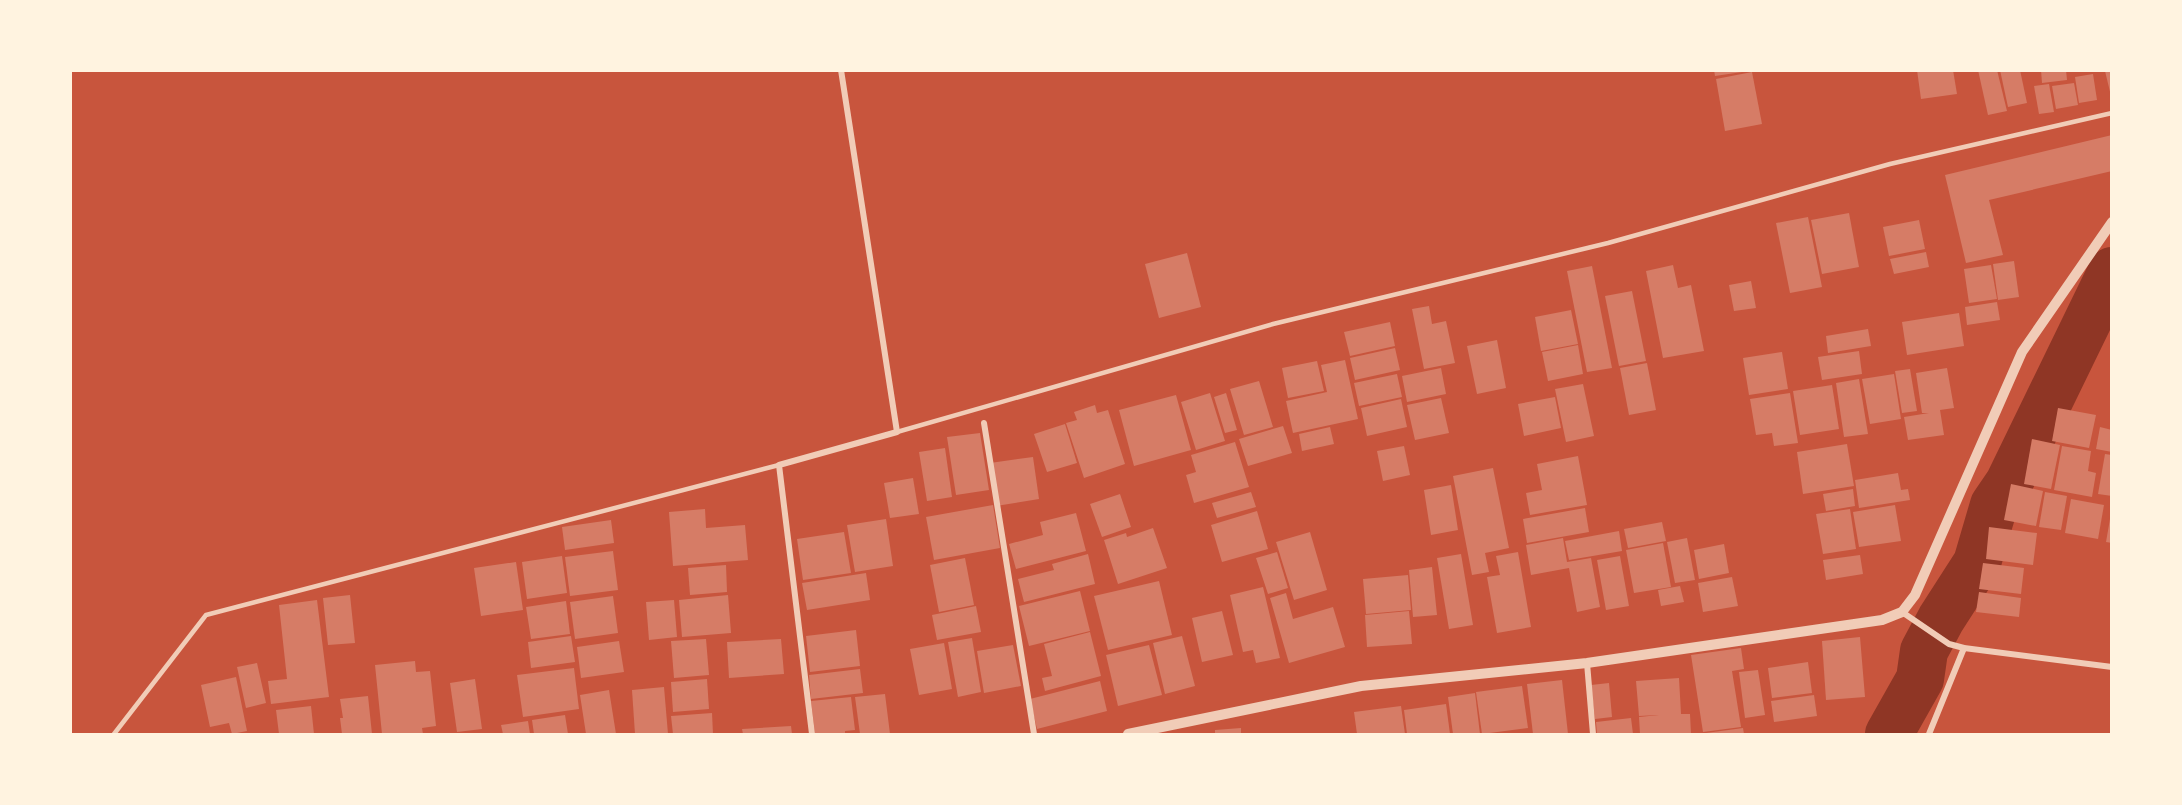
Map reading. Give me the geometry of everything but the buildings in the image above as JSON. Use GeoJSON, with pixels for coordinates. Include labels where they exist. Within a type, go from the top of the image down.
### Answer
{"type":"FeatureCollection","features":[{"type":"Feature","properties":{"kind":"street"},"geometry":{"type":"LineString","coordinates":[[812,735],[779,465],[897,432],[841,70]]}},
{"type":"Feature","properties":{"kind":"street"},"geometry":{"type":"LineString","coordinates":[[1128,735],[1361,686],[1587,663],[1882,620],[1902,612],[1915,595],[2022,352],[2112,222]]}},
{"type":"Feature","properties":{"kind":"street"},"geometry":{"type":"LineString","coordinates":[[984,423],[1034,735]]}},
{"type":"Feature","properties":{"kind":"street"},"geometry":{"type":"LineString","coordinates":[[1902,612],[1949,644],[2112,668]]}},
{"type":"Feature","properties":{"kind":"street"},"geometry":{"type":"LineString","coordinates":[[1929,735],[1965,648]]}},
{"type":"Feature","properties":{"kind":"street"},"geometry":{"type":"LineString","coordinates":[[1587,663],[1593,735]]}},
{"type":"Feature","properties":{"kind":"lane"},"geometry":{"type":"LineString","coordinates":[[897,432],[1273,324],[1608,243],[1890,164],[2112,113]]}},
{"type":"Feature","properties":{"kind":"lane"},"geometry":{"type":"LineString","coordinates":[[114,735],[206,615],[779,465]]}},
{"type":"Feature","properties":{"kind":"waterway"},"geometry":{"type":"LineString","coordinates":[[1889,734],[1920,679],[1924,651],[1941,619],[1977,563],[1994,505],[2009,483],[2112,271]]}}]}
